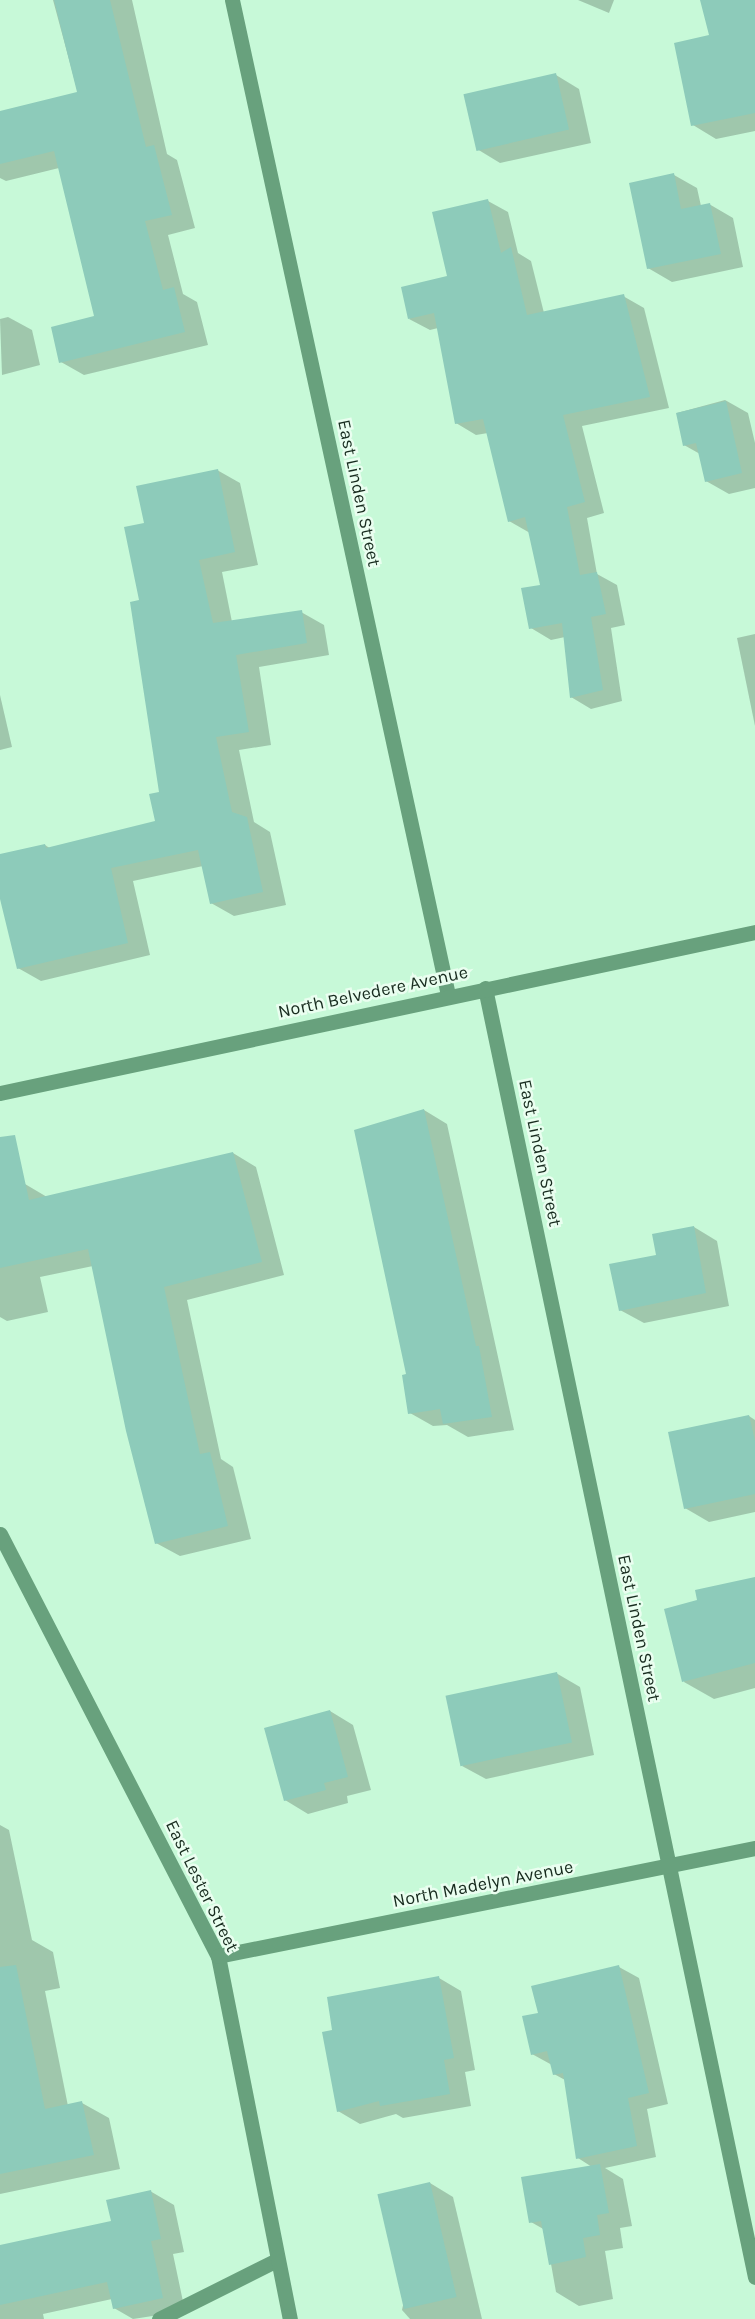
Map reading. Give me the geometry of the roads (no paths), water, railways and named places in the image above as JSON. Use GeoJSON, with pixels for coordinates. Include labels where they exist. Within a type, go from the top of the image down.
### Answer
{"type":"FeatureCollection","features":[{"type":"Feature","properties":{"kind":"street","name":"East Linden Street"},"geometry":{"type":"LineString","coordinates":[[232,0],[448,995]]}},
{"type":"Feature","properties":{"kind":"street","name":"North Belvedere Avenue"},"geometry":{"type":"LineString","coordinates":[[0,1093],[448,995],[755,932]]}},
{"type":"Feature","properties":{"kind":"street","name":"East Linden Street"},"geometry":{"type":"LineString","coordinates":[[485,988],[755,2277]]}},
{"type":"Feature","properties":{"kind":"street","name":"East Lester Street"},"geometry":{"type":"LineString","coordinates":[[1,1540],[218,1956],[290,2319]]}},
{"type":"Feature","properties":{"kind":"street","name":"North Madelyn Avenue"},"geometry":{"type":"LineString","coordinates":[[218,1956],[755,1848]]}},
{"type":"Feature","properties":{"kind":"street"},"geometry":{"type":"LineString","coordinates":[[159,2319],[277,2260]]}}]}
